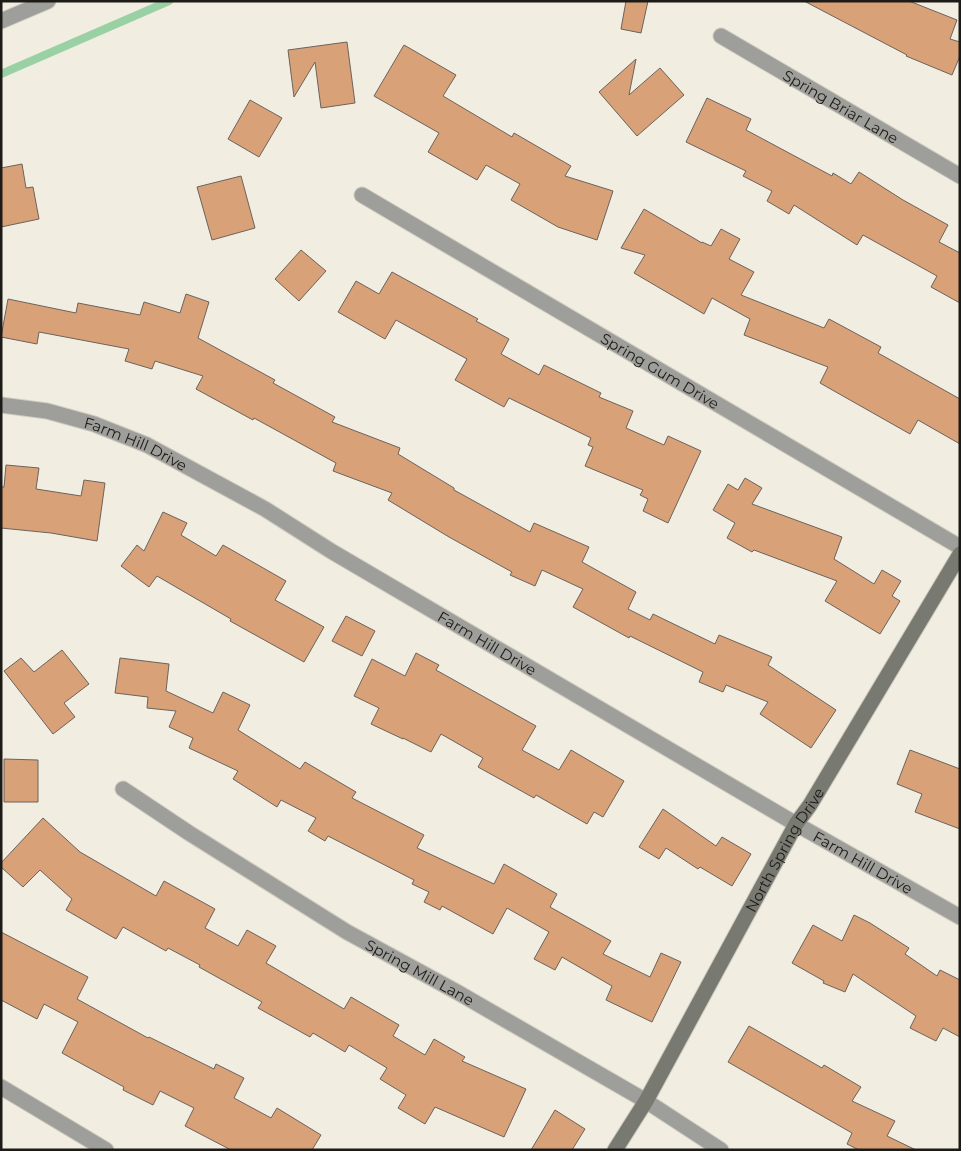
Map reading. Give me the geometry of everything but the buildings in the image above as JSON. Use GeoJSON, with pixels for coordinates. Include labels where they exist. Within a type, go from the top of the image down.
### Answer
{"type":"FeatureCollection","features":[{"type":"Feature","properties":{"kind":"street"},"geometry":{"type":"LineString","coordinates":[[1,21],[48,1]]}},
{"type":"Feature","properties":{"kind":"street","name":"Spring Briar Lane"},"geometry":{"type":"LineString","coordinates":[[721,36],[960,176]]}},
{"type":"Feature","properties":{"kind":"street","name":"Spring Gum Drive"},"geometry":{"type":"LineString","coordinates":[[362,195],[960,547]]}},
{"type":"Feature","properties":{"kind":"street","name":"Farm Hill Drive"},"geometry":{"type":"LineString","coordinates":[[1,405],[56,413],[94,424],[146,445],[265,510],[339,556],[796,824],[960,917]]}},
{"type":"Feature","properties":{"kind":"street","name":"North Spring Drive"},"geometry":{"type":"LineString","coordinates":[[615,1150],[646,1101],[796,824],[810,805],[960,554]]}},
{"type":"Feature","properties":{"kind":"street","name":"Spring Mill Lane"},"geometry":{"type":"LineString","coordinates":[[122,789],[347,932],[457,992],[646,1101],[721,1150]]}},
{"type":"Feature","properties":{"kind":"street"},"geometry":{"type":"LineString","coordinates":[[1,1087],[106,1150]]}},
{"type":"Feature","properties":{"kind":"waterway"},"geometry":{"type":"LineString","coordinates":[[1,74],[169,1]]}}]}
